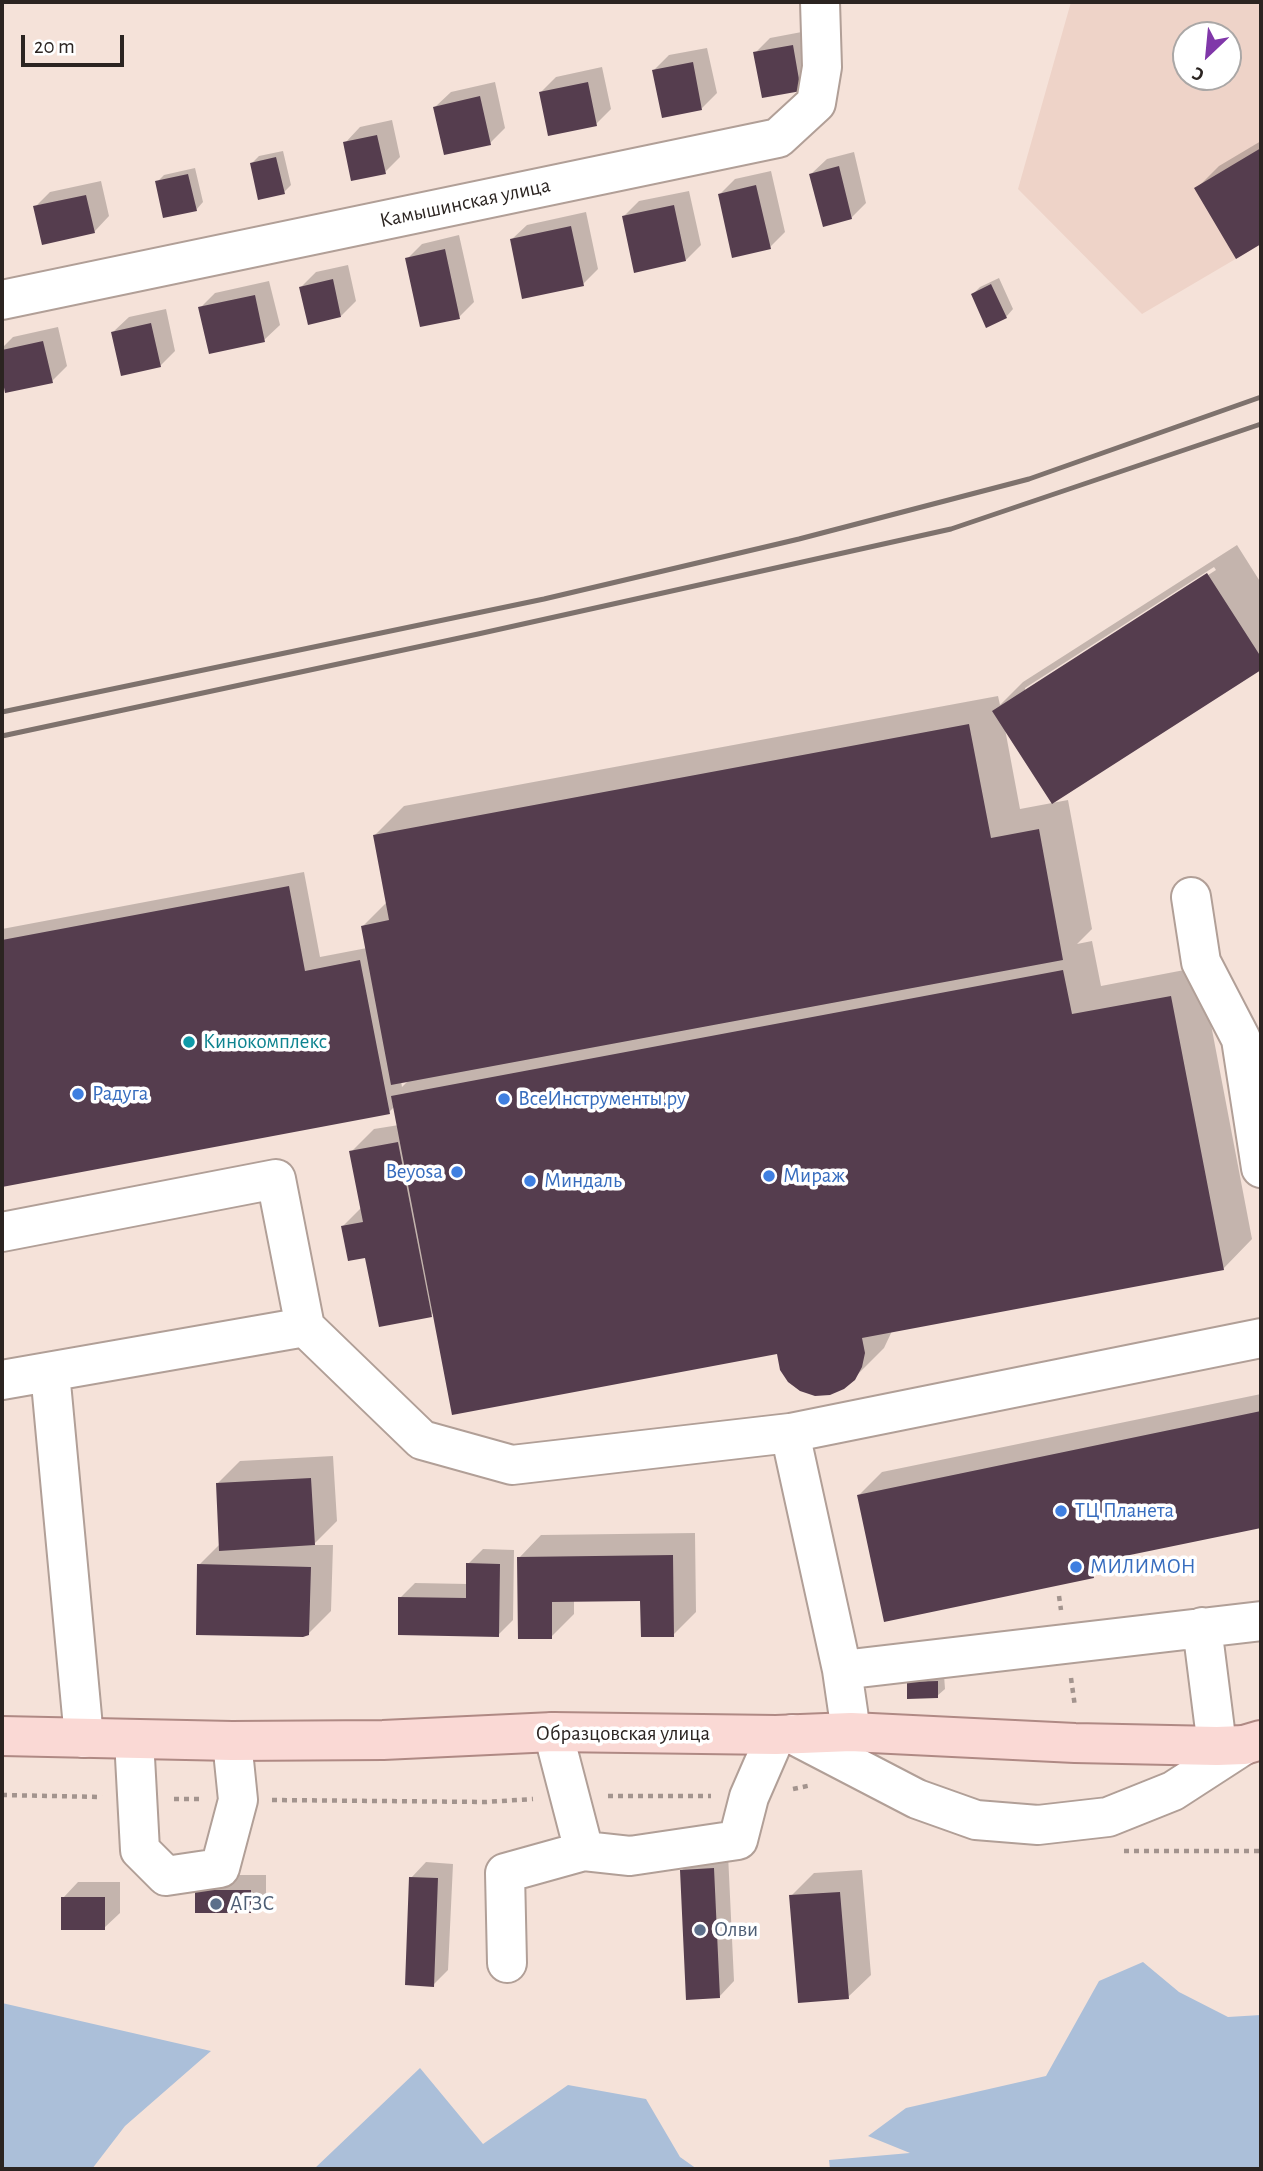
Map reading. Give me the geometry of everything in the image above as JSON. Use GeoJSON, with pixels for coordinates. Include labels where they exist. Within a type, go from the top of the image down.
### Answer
{"type":"FeatureCollection","features":[{"type":"Feature","properties":{"kind":"main road","name":"Образцовская улица"},"geometry":{"type":"LineString","coordinates":[[2,1736],[232,1741],[383,1740],[553,1732],[851,1732],[1074,1743],[1246,1745]]}},
{"type":"Feature","properties":{"kind":"street","name":"Камышинская улица"},"geometry":{"type":"LineString","coordinates":[[2,300],[778,138],[816,103],[822,67],[820,2]]}},
{"type":"Feature","properties":{"kind":"street"},"geometry":{"type":"LineString","coordinates":[[1191,897],[1201,961],[1241,1039],[1261,1168]]}},
{"type":"Feature","properties":{"kind":"street"},"geometry":{"type":"LineString","coordinates":[[2,1232],[276,1179],[304,1327],[422,1440],[512,1465],[790,1433],[1261,1338]]}},
{"type":"Feature","properties":{"kind":"street"},"geometry":{"type":"LineString","coordinates":[[2,1380],[304,1327]]}},
{"type":"Feature","properties":{"kind":"street"},"geometry":{"type":"LineString","coordinates":[[50,1372],[84,1738]]}},
{"type":"Feature","properties":{"kind":"street"},"geometry":{"type":"LineString","coordinates":[[790,1433],[842,1670],[851,1732]]}},
{"type":"Feature","properties":{"kind":"street"},"geometry":{"type":"LineString","coordinates":[[842,1670],[1261,1621]]}},
{"type":"Feature","properties":{"kind":"street"},"geometry":{"type":"LineString","coordinates":[[507,1963],[505,1873],[584,1852],[630,1856],[738,1840],[749,1797],[784,1734],[917,1799],[975,1821],[1038,1825],[1108,1817],[1173,1791],[1246,1745],[1202,1628]]}},
{"type":"Feature","properties":{"kind":"street"},"geometry":{"type":"LineString","coordinates":[[553,1732],[584,1852]]}},
{"type":"Feature","properties":{"kind":"street"},"geometry":{"type":"LineString","coordinates":[[134,1739],[140,1850],[166,1876],[220,1868],[238,1800],[232,1741]]}},
{"type":"Feature","properties":{"kind":"path"},"geometry":{"type":"LineString","coordinates":[[2,1795],[486,1802],[569,1796],[749,1797],[815,1784]]}},
{"type":"Feature","properties":{"kind":"path"},"geometry":{"type":"LineString","coordinates":[[1113,1851],[1261,1851]]}},
{"type":"Feature","properties":{"kind":"shaded area"},"geometry":{"type":"Polygon","coordinates":[[[1071,2],[1261,2],[1261,244],[1142,314],[1018,189],[1071,2]]]}},
{"type":"Feature","properties":{"kind":"water"},"geometry":{"type":"Polygon","coordinates":[[[1143,1962],[1179,1992],[1228,2017],[1261,2015],[1261,2169],[830,2169],[829,2160],[910,2153],[868,2136],[906,2108],[1046,2076],[1099,1981],[1143,1962]]]}},
{"type":"Feature","properties":{"kind":"water"},"geometry":{"type":"Polygon","coordinates":[[[2,2003],[211,2051],[125,2126],[92,2169],[2,2169],[2,2003]]]}},
{"type":"Feature","properties":{"kind":"water"},"geometry":{"type":"Polygon","coordinates":[[[420,2068],[483,2144],[568,2085],[646,2099],[680,2157],[697,2169],[314,2169],[420,2068]]]}},
{"type":"Feature","properties":{"kind":"building"},"geometry":{"type":"Polygon","coordinates":[[[793,45],[801,91],[762,98],[753,52],[793,45]]]}},
{"type":"Feature","properties":{"kind":"building"},"geometry":{"type":"Polygon","coordinates":[[[693,62],[702,110],[662,118],[652,70],[693,62]]]}},
{"type":"Feature","properties":{"kind":"building"},"geometry":{"type":"Polygon","coordinates":[[[588,82],[597,126],[548,136],[539,92],[588,82]]]}},
{"type":"Feature","properties":{"kind":"building"},"geometry":{"type":"Polygon","coordinates":[[[480,96],[491,145],[444,155],[433,107],[480,96]]]}},
{"type":"Feature","properties":{"kind":"building"},"geometry":{"type":"Polygon","coordinates":[[[377,135],[386,174],[351,181],[343,142],[377,135]]]}},
{"type":"Feature","properties":{"kind":"building"},"geometry":{"type":"Polygon","coordinates":[[[1261,148],[1261,244],[1236,259],[1194,188],[1261,148]]]}},
{"type":"Feature","properties":{"kind":"building"},"geometry":{"type":"Polygon","coordinates":[[[276,157],[285,194],[258,200],[250,163],[276,157]]]}},
{"type":"Feature","properties":{"kind":"building"},"geometry":{"type":"Polygon","coordinates":[[[839,166],[852,219],[823,227],[809,174],[839,166]]]}},
{"type":"Feature","properties":{"kind":"building"},"geometry":{"type":"Polygon","coordinates":[[[188,174],[197,211],[163,218],[155,181],[188,174]]]}},
{"type":"Feature","properties":{"kind":"building"},"geometry":{"type":"Polygon","coordinates":[[[756,185],[771,249],[732,258],[718,194],[756,185]]]}},
{"type":"Feature","properties":{"kind":"building"},"geometry":{"type":"Polygon","coordinates":[[[86,195],[95,233],[42,245],[33,206],[86,195]]]}},
{"type":"Feature","properties":{"kind":"building"},"geometry":{"type":"Polygon","coordinates":[[[674,205],[686,261],[634,273],[622,216],[674,205]]]}},
{"type":"Feature","properties":{"kind":"building"},"geometry":{"type":"Polygon","coordinates":[[[571,226],[584,286],[522,299],[510,239],[571,226]]]}},
{"type":"Feature","properties":{"kind":"building"},"geometry":{"type":"Polygon","coordinates":[[[445,249],[460,319],[420,327],[405,258],[445,249]]]}},
{"type":"Feature","properties":{"kind":"building"},"geometry":{"type":"Polygon","coordinates":[[[333,279],[341,317],[308,325],[299,287],[333,279]]]}},
{"type":"Feature","properties":{"kind":"building"},"geometry":{"type":"Polygon","coordinates":[[[991,284],[1007,318],[986,328],[971,294],[991,284]]]}},
{"type":"Feature","properties":{"kind":"building"},"geometry":{"type":"Polygon","coordinates":[[[255,295],[265,342],[209,354],[198,307],[255,295]]]}},
{"type":"Feature","properties":{"kind":"building"},"geometry":{"type":"Polygon","coordinates":[[[151,323],[161,367],[121,376],[111,332],[151,323]]]}},
{"type":"Feature","properties":{"kind":"building"},"geometry":{"type":"Polygon","coordinates":[[[43,341],[53,383],[5,393],[2,350],[43,341]]]}},
{"type":"Feature","properties":{"kind":"building"},"geometry":{"type":"Polygon","coordinates":[[[1207,573],[1261,657],[1261,670],[1052,804],[992,711],[1207,573]]]}},
{"type":"Feature","properties":{"kind":"building"},"geometry":{"type":"Polygon","coordinates":[[[969,724],[991,838],[1039,829],[1063,960],[391,1085],[361,926],[389,920],[373,835],[969,724]]]}},
{"type":"Feature","properties":{"kind":"building","name":"Кинокомплекс"},"geometry":{"type":"Polygon","coordinates":[[[289,886],[305,971],[360,960],[390,1114],[2,1187],[2,940],[289,886]]]}},
{"type":"Feature","properties":{"kind":"building"},"geometry":{"type":"Polygon","coordinates":[[[1063,970],[1072,1014],[1171,996],[1224,1270],[862,1338],[865,1353],[855,1380],[830,1395],[815,1396],[800,1391],[788,1382],[780,1370],[777,1354],[452,1415],[391,1096],[1063,970]]]}},
{"type":"Feature","properties":{"kind":"building"},"geometry":{"type":"Polygon","coordinates":[[[398,1142],[432,1317],[379,1327],[365,1258],[348,1261],[341,1226],[363,1222],[349,1151],[398,1142]]]}},
{"type":"Feature","properties":{"kind":"building","name":"ТЦ Планета"},"geometry":{"type":"Polygon","coordinates":[[[1261,1411],[1261,1528],[1091,1563],[1094,1578],[884,1622],[857,1495],[1261,1411]]]}},
{"type":"Feature","properties":{"kind":"building"},"geometry":{"type":"Polygon","coordinates":[[[311,1478],[315,1545],[219,1551],[216,1483],[311,1478]]]}},
{"type":"Feature","properties":{"kind":"building"},"geometry":{"type":"Polygon","coordinates":[[[673,1555],[674,1637],[641,1637],[640,1601],[552,1602],[552,1639],[518,1639],[517,1557],[673,1555]]]}},
{"type":"Feature","properties":{"kind":"building"},"geometry":{"type":"Polygon","coordinates":[[[466,1563],[500,1564],[499,1637],[398,1635],[398,1597],[466,1598],[466,1563]]]}},
{"type":"Feature","properties":{"kind":"building"},"geometry":{"type":"Polygon","coordinates":[[[197,1564],[311,1567],[309,1635],[196,1635],[197,1564]]]}},
{"type":"Feature","properties":{"kind":"building"},"geometry":{"type":"Polygon","coordinates":[[[938,1681],[938,1698],[907,1699],[907,1682],[938,1681]]]}},
{"type":"Feature","properties":{"kind":"building"},"geometry":{"type":"Polygon","coordinates":[[[714,1868],[720,1998],[686,2000],[680,1870],[714,1868]]]}},
{"type":"Feature","properties":{"kind":"building"},"geometry":{"type":"Polygon","coordinates":[[[409,1877],[438,1878],[434,1987],[405,1985],[409,1877]]]}},
{"type":"Feature","properties":{"kind":"building"},"geometry":{"type":"Polygon","coordinates":[[[195,1890],[251,1890],[251,1913],[195,1913],[195,1890]]]}},
{"type":"Feature","properties":{"kind":"building"},"geometry":{"type":"Polygon","coordinates":[[[840,1892],[849,1999],[798,2003],[789,1895],[840,1892]]]}},
{"type":"Feature","properties":{"kind":"building"},"geometry":{"type":"Polygon","coordinates":[[[61,1897],[105,1897],[105,1930],[61,1930],[61,1897]]]}},
{"type":"Feature","properties":{"kind":"railway"},"geometry":{"type":"LineString","coordinates":[[2,712],[544,599],[799,539],[1029,479],[1261,397]]}},
{"type":"Feature","properties":{"kind":"railway"},"geometry":{"type":"LineString","coordinates":[[2,736],[951,529],[1261,424]]}},
{"type":"Feature","properties":{"kind":"place","name":"Кинокомплекс"},"geometry":{"type":"Point","coordinates":[189,1042]}},
{"type":"Feature","properties":{"kind":"place","name":"Радуга"},"geometry":{"type":"Point","coordinates":[78,1094]}},
{"type":"Feature","properties":{"kind":"place","name":"ВсеИнструменты.ру"},"geometry":{"type":"Point","coordinates":[504,1099]}},
{"type":"Feature","properties":{"kind":"place","name":"Beyosa"},"geometry":{"type":"Point","coordinates":[457,1172]}},
{"type":"Feature","properties":{"kind":"place","name":"Мираж"},"geometry":{"type":"Point","coordinates":[769,1176]}},
{"type":"Feature","properties":{"kind":"place","name":"Миндаль"},"geometry":{"type":"Point","coordinates":[530,1181]}},
{"type":"Feature","properties":{"kind":"place","name":"ТЦ Планета"},"geometry":{"type":"Point","coordinates":[1061,1511]}},
{"type":"Feature","properties":{"kind":"place","name":"МИЛИМОН"},"geometry":{"type":"Point","coordinates":[1076,1567]}},
{"type":"Feature","properties":{"kind":"place","name":"АГЗС"},"geometry":{"type":"Point","coordinates":[216,1904]}},
{"type":"Feature","properties":{"kind":"place","name":"Олви"},"geometry":{"type":"Point","coordinates":[700,1930]}}]}
